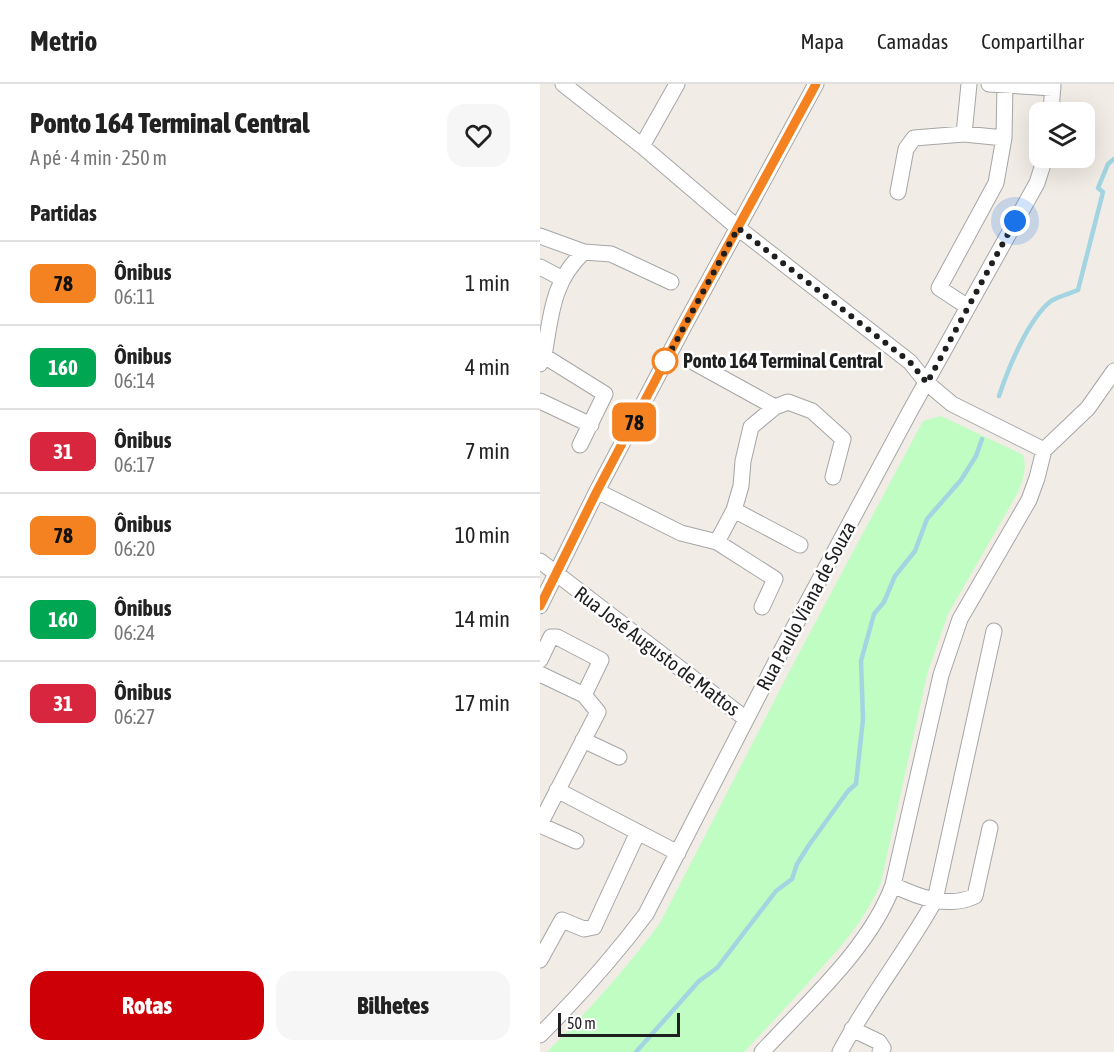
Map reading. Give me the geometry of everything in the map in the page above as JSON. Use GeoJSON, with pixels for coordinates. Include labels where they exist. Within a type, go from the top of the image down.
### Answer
{"type":"FeatureCollection","features":[{"type":"Feature","properties":{"kind":"street"},"geometry":{"type":"LineString","coordinates":[[563,84],[642,146],[738,228],[910,362],[927,383],[952,404],[1044,450]]}},
{"type":"Feature","properties":{"kind":"street"},"geometry":{"type":"LineString","coordinates":[[642,146],[677,84]]}},
{"type":"Feature","properties":{"kind":"street"},"geometry":{"type":"LineString","coordinates":[[540,606],[597,491],[816,84]]}},
{"type":"Feature","properties":{"kind":"street"},"geometry":{"type":"LineString","coordinates":[[964,134],[969,84]]}},
{"type":"Feature","properties":{"kind":"street"},"geometry":{"type":"LineString","coordinates":[[989,84],[1053,86],[1052,102]]}},
{"type":"Feature","properties":{"kind":"street"},"geometry":{"type":"LineString","coordinates":[[968,307],[939,288],[996,183],[1004,138],[1005,85]]}},
{"type":"Feature","properties":{"kind":"street"},"geometry":{"type":"LineString","coordinates":[[898,192],[906,149],[914,138],[964,134],[1004,138]]}},
{"type":"Feature","properties":{"kind":"street","name":"Rua Paulo Viana de Souza"},"geometry":{"type":"LineString","coordinates":[[540,1035],[585,990],[646,914],[746,719],[909,413],[1037,183],[1042,168]]}},
{"type":"Feature","properties":{"kind":"street"},"geometry":{"type":"LineString","coordinates":[[540,236],[584,252],[611,254],[671,282]]}},
{"type":"Feature","properties":{"kind":"street"},"geometry":{"type":"LineString","coordinates":[[580,445],[604,394],[542,360],[555,294],[576,259],[584,252]]}},
{"type":"Feature","properties":{"kind":"street"},"geometry":{"type":"LineString","coordinates":[[540,267],[563,279]]}},
{"type":"Feature","properties":{"kind":"street"},"geometry":{"type":"LineString","coordinates":[[695,363],[775,407]]}},
{"type":"Feature","properties":{"kind":"street"},"geometry":{"type":"LineString","coordinates":[[762,1052],[858,948],[888,901],[894,885],[941,675],[960,619],[1029,500],[1044,450],[1088,408],[1114,371]]}},
{"type":"Feature","properties":{"kind":"street"},"geometry":{"type":"LineString","coordinates":[[540,401],[591,425]]}},
{"type":"Feature","properties":{"kind":"street"},"geometry":{"type":"LineString","coordinates":[[717,542],[734,510],[741,486],[742,461],[751,427],[775,407],[788,402],[812,411],[843,439],[833,477]]}},
{"type":"Feature","properties":{"kind":"street"},"geometry":{"type":"LineString","coordinates":[[597,491],[681,533],[717,542],[776,579],[762,607]]}},
{"type":"Feature","properties":{"kind":"street"},"geometry":{"type":"LineString","coordinates":[[734,510],[800,545]]}},
{"type":"Feature","properties":{"kind":"street","name":"Rua José Augusto de Mattos"},"geometry":{"type":"LineString","coordinates":[[540,561],[746,719]]}},
{"type":"Feature","properties":{"kind":"street"},"geometry":{"type":"LineString","coordinates":[[840,1052],[852,1029],[935,900],[994,631]]}},
{"type":"Feature","properties":{"kind":"street"},"geometry":{"type":"LineString","coordinates":[[540,660],[551,637],[557,637],[602,660],[584,695]]}},
{"type":"Feature","properties":{"kind":"street"},"geometry":{"type":"LineString","coordinates":[[540,674],[584,695],[598,712],[540,825],[576,841]]}},
{"type":"Feature","properties":{"kind":"street"},"geometry":{"type":"LineString","coordinates":[[583,740],[619,757]]}},
{"type":"Feature","properties":{"kind":"street"},"geometry":{"type":"LineString","coordinates":[[557,790],[678,853]]}},
{"type":"Feature","properties":{"kind":"street"},"geometry":{"type":"LineString","coordinates":[[894,885],[920,897],[935,900],[965,901],[975,896],[990,828]]}},
{"type":"Feature","properties":{"kind":"street"},"geometry":{"type":"LineString","coordinates":[[542,950],[562,920],[584,929],[594,927],[638,832]]}},
{"type":"Feature","properties":{"kind":"street"},"geometry":{"type":"LineString","coordinates":[[852,1029],[879,1042],[883,1048],[880,1052]]}},
{"type":"Feature","properties":{"kind":"green space"},"geometry":{"type":"Polygon","coordinates":[[[941,416],[1023,455],[1025,470],[1017,494],[948,614],[928,671],[881,882],[867,910],[829,960],[744,1052],[547,1052],[606,989],[660,923],[799,653],[923,421],[941,416]]]}},
{"type":"Feature","properties":{"kind":"waterway"},"geometry":{"type":"LineString","coordinates":[[999,396],[1013,359],[1034,320],[1051,301],[1078,290],[1103,192],[1098,188],[1108,164],[1114,159]]}},
{"type":"Feature","properties":{"kind":"waterway"},"geometry":{"type":"LineString","coordinates":[[636,1052],[699,981],[717,968],[776,891],[792,879],[797,864],[809,845],[848,791],[856,784],[863,719],[861,661],[874,614],[884,602],[895,576],[915,551],[927,519],[961,480],[976,456],[982,439]]}},
{"type":"Feature","properties":{"kind":"bus line","name":"78"},"geometry":{"type":"LineString","coordinates":[[540,606],[597,491],[683,328],[816,84]]}},
{"type":"Feature","properties":{"kind":"place","name":"Ponto 164 Terminal Central"},"geometry":{"type":"Point","coordinates":[665,361]}},
{"type":"Feature","properties":{"kind":"route"},"geometry":{"type":"LineString","coordinates":[[665,361],[661,369],[738,228],[910,362],[927,383],[1015,221]]}}]}
